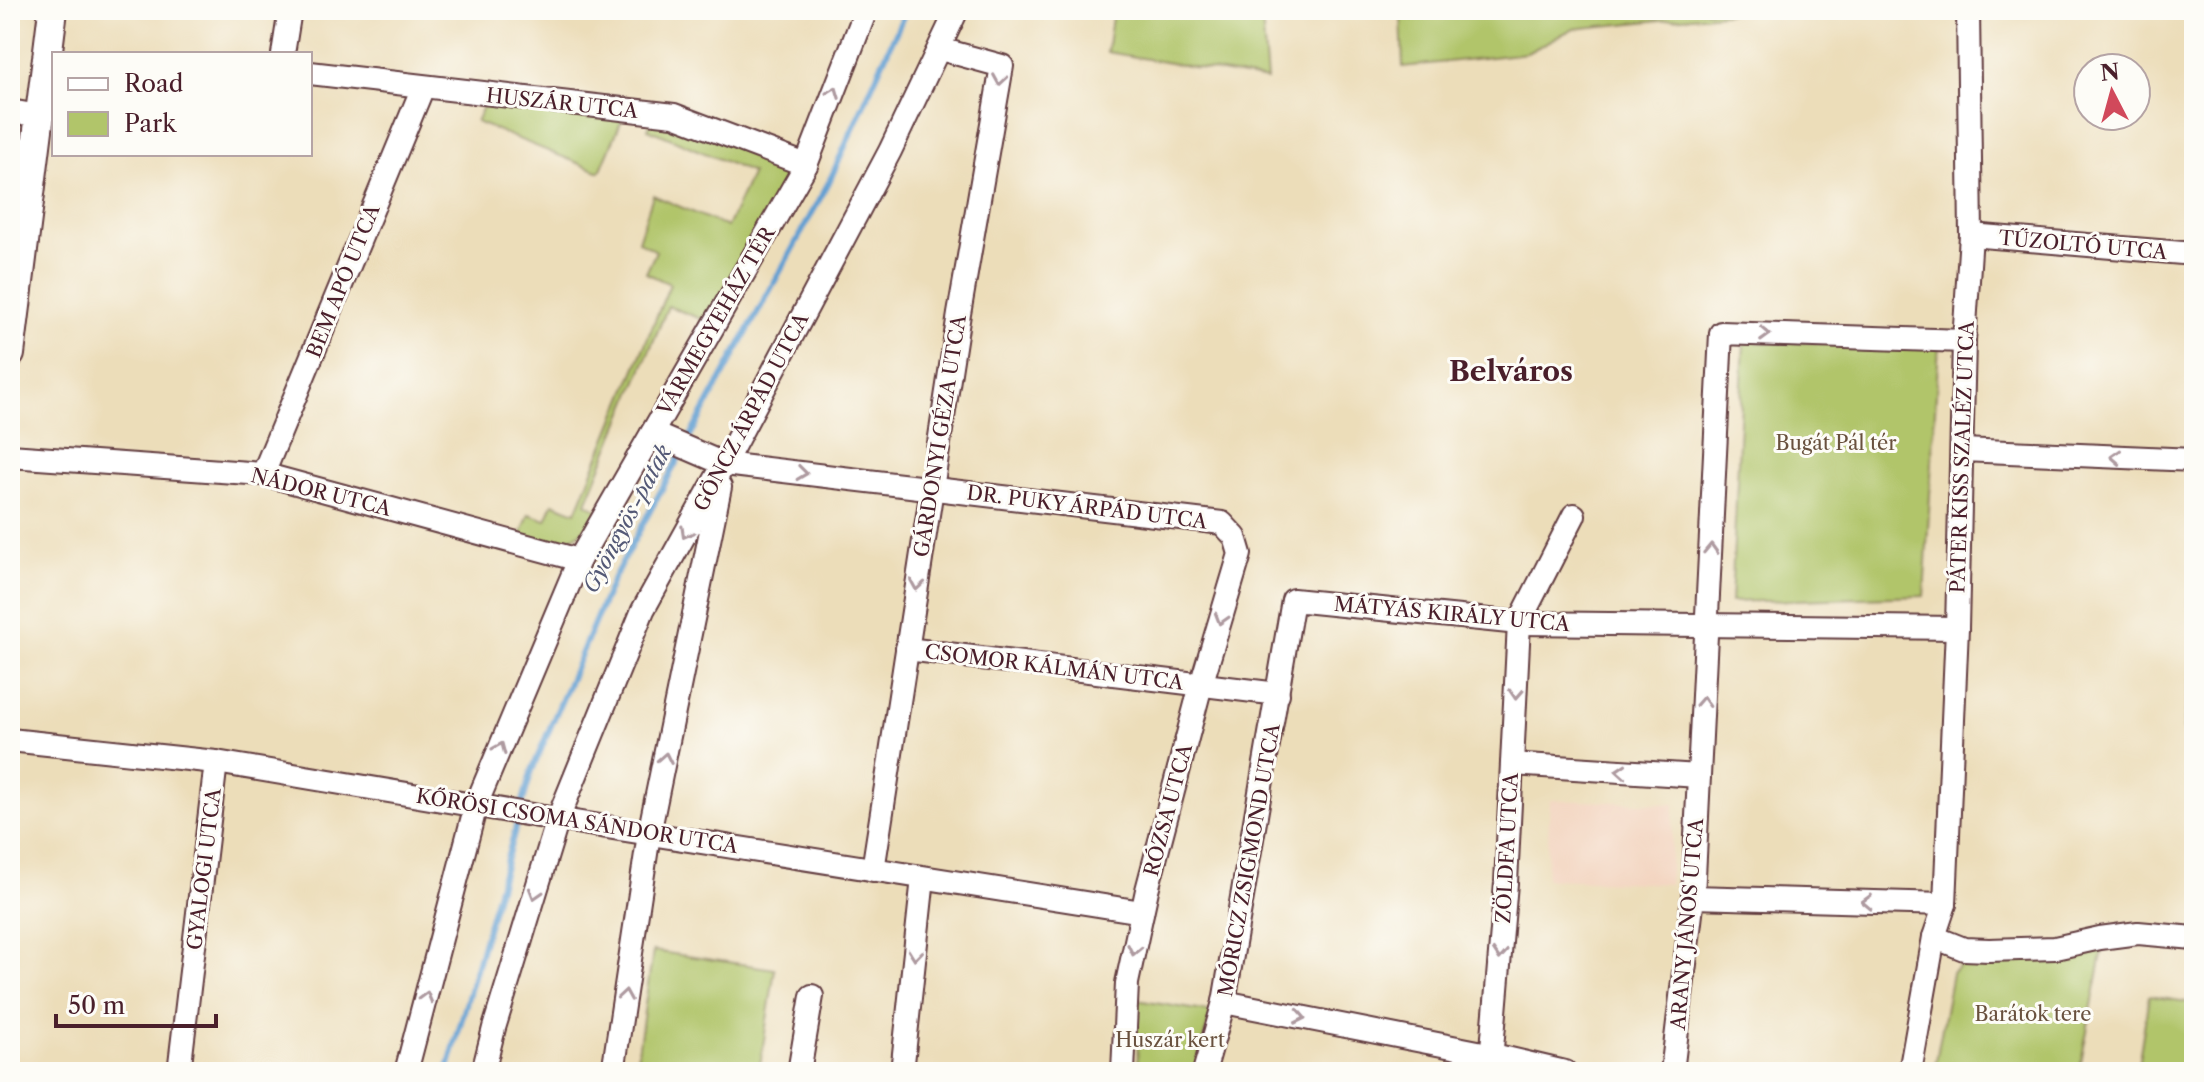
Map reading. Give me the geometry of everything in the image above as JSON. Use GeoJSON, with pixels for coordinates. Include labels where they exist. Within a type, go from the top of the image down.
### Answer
{"type":"FeatureCollection","features":[{"type":"Feature","properties":{"kind":"street"},"geometry":{"type":"LineString","coordinates":[[10,354],[39,116],[51,54],[53,10]]}},
{"type":"Feature","properties":{"kind":"street"},"geometry":{"type":"LineString","coordinates":[[283,52],[290,10]]}},
{"type":"Feature","properties":{"kind":"street","name":"VÁRMEGYEHÁZ TÉR"},"geometry":{"type":"LineString","coordinates":[[406,1072],[484,806],[579,560],[806,165],[866,10]]}},
{"type":"Feature","properties":{"kind":"street","name":"GÖNCZ ÁRPÁD UTCA"},"geometry":{"type":"LineString","coordinates":[[483,1072],[554,819],[643,610],[890,151],[957,10]]}},
{"type":"Feature","properties":{"kind":"street","name":"PÁTER KISS SZALÉZ UTCA"},"geometry":{"type":"LineString","coordinates":[[1910,1072],[1934,937],[1945,904],[1957,628],[1964,341],[1971,235],[1968,10]]}},
{"type":"Feature","properties":{"kind":"street","name":"GÁRDONYI GÉZA UTCA"},"geometry":{"type":"LineString","coordinates":[[873,870],[959,314],[1002,66],[940,49]]}},
{"type":"Feature","properties":{"kind":"street","name":"HUSZÁR UTCA"},"geometry":{"type":"LineString","coordinates":[[312,73],[674,115],[806,165]]}},
{"type":"Feature","properties":{"kind":"street","name":"BEM APÓ UTCA"},"geometry":{"type":"LineString","coordinates":[[263,474],[423,87]]}},
{"type":"Feature","properties":{"kind":"street"},"geometry":{"type":"LineString","coordinates":[[10,111],[39,116]]}},
{"type":"Feature","properties":{"kind":"street","name":"TŰZOLTÓ UTCA"},"geometry":{"type":"LineString","coordinates":[[1971,235],[2194,254]]}},
{"type":"Feature","properties":{"kind":"street"},"geometry":{"type":"LineString","coordinates":[[1957,628],[1708,627],[1721,333],[1964,341]]}},
{"type":"Feature","properties":{"kind":"street","name":"DR. PUKY ÁRPÁD UTCA"},"geometry":{"type":"LineString","coordinates":[[652,433],[724,464],[1222,523],[1235,537],[1240,554]]}},
{"type":"Feature","properties":{"kind":"street"},"geometry":{"type":"LineString","coordinates":[[1962,450],[2194,460]]}},
{"type":"Feature","properties":{"kind":"street","name":"NÁDOR UTCA"},"geometry":{"type":"LineString","coordinates":[[10,456],[263,474],[579,560]]}},
{"type":"Feature","properties":{"kind":"street"},"geometry":{"type":"LineString","coordinates":[[613,1072],[649,834],[724,464]]}},
{"type":"Feature","properties":{"kind":"street"},"geometry":{"type":"LineString","coordinates":[[1519,623],[1574,515]]}},
{"type":"Feature","properties":{"kind":"street","name":"RÓZSA UTCA"},"geometry":{"type":"LineString","coordinates":[[1123,1072],[1127,983],[1142,912],[1201,685],[1240,554]]}},
{"type":"Feature","properties":{"kind":"street","name":"MÁTYÁS KIRÁLY UTCA"},"geometry":{"type":"LineString","coordinates":[[1293,600],[1519,623],[1708,627]]}},
{"type":"Feature","properties":{"kind":"street","name":"MÓRICZ ZSIGMOND UTCA"},"geometry":{"type":"LineString","coordinates":[[1204,1072],[1224,1002],[1293,600]]}},
{"type":"Feature","properties":{"kind":"street","name":"ZÖLDFA UTCA"},"geometry":{"type":"LineString","coordinates":[[1491,1063],[1519,623]]}},
{"type":"Feature","properties":{"kind":"street","name":"ARANY JÁNOS UTCA"},"geometry":{"type":"LineString","coordinates":[[1672,1072],[1693,897],[1708,627]]}},
{"type":"Feature","properties":{"kind":"street","name":"CSOMOR KÁLMÁN UTCA"},"geometry":{"type":"LineString","coordinates":[[907,649],[1278,694]]}},
{"type":"Feature","properties":{"kind":"street","name":"KŐRÖSI CSOMA SÁNDOR UTCA"},"geometry":{"type":"LineString","coordinates":[[10,740],[216,762],[1142,912]]}},
{"type":"Feature","properties":{"kind":"street","name":"GYALOGI UTCA"},"geometry":{"type":"LineString","coordinates":[[179,1072],[216,762]]}},
{"type":"Feature","properties":{"kind":"street"},"geometry":{"type":"LineString","coordinates":[[1512,764],[1699,776]]}},
{"type":"Feature","properties":{"kind":"street"},"geometry":{"type":"LineString","coordinates":[[902,1072],[923,878]]}},
{"type":"Feature","properties":{"kind":"street"},"geometry":{"type":"LineString","coordinates":[[1693,897],[1945,904]]}},
{"type":"Feature","properties":{"kind":"street"},"geometry":{"type":"LineString","coordinates":[[1934,937],[1964,949],[2022,950],[2055,948],[2138,933],[2194,938]]}},
{"type":"Feature","properties":{"kind":"street"},"geometry":{"type":"LineString","coordinates":[[799,1072],[812,996]]}},
{"type":"Feature","properties":{"kind":"street"},"geometry":{"type":"LineString","coordinates":[[1224,1002],[1491,1063],[1565,1072]]}},
{"type":"Feature","properties":{"kind":"shaded area"},"geometry":{"type":"Polygon","coordinates":[[[1550,800],[1674,804],[1669,884],[1546,879],[1550,800]]]}},
{"type":"Feature","properties":{"kind":"green space"},"geometry":{"type":"Polygon","coordinates":[[[1113,10],[1253,10],[1262,18],[1267,80],[1107,52],[1113,10]]]}},
{"type":"Feature","properties":{"kind":"green space"},"geometry":{"type":"Polygon","coordinates":[[[1457,10],[1761,10],[1572,29],[1527,53],[1403,67],[1401,13],[1457,10]]]}},
{"type":"Feature","properties":{"kind":"green space"},"geometry":{"type":"Polygon","coordinates":[[[488,95],[626,110],[600,172],[476,122],[488,95]]]}},
{"type":"Feature","properties":{"kind":"green space"},"geometry":{"type":"Polygon","coordinates":[[[654,113],[806,165],[714,324],[668,306],[586,503],[600,511],[583,531],[566,540],[521,535],[529,514],[546,520],[553,503],[576,512],[670,284],[646,273],[656,251],[638,241],[653,195],[727,227],[752,173],[648,129],[654,113]]]}},
{"type":"Feature","properties":{"kind":"green space","name":"Bugát Pál tér"},"geometry":{"type":"Polygon","coordinates":[[[1744,342],[1939,344],[1924,596],[1731,602],[1744,342]]]}},
{"type":"Feature","properties":{"kind":"green space"},"geometry":{"type":"Polygon","coordinates":[[[2194,669],[2194,733],[2183,731],[2194,669]]]}},
{"type":"Feature","properties":{"kind":"green space","name":"Barátok tere"},"geometry":{"type":"Polygon","coordinates":[[[2103,949],[2079,1072],[1934,1072],[1952,973],[1966,960],[2016,960],[2103,949]]]}},
{"type":"Feature","properties":{"kind":"green space"},"geometry":{"type":"Polygon","coordinates":[[[653,951],[775,969],[759,1072],[635,1072],[653,951]]]}},
{"type":"Feature","properties":{"kind":"green space"},"geometry":{"type":"Polygon","coordinates":[[[2149,996],[2194,1003],[2194,1072],[2137,1072],[2149,996]]]}},
{"type":"Feature","properties":{"kind":"green space","name":"Huszár kert"},"geometry":{"type":"Polygon","coordinates":[[[1136,1000],[1211,1012],[1194,1072],[1138,1072],[1136,1000]]]}},
{"type":"Feature","properties":{"kind":"waterway","name":"Gyöngyös-patak"},"geometry":{"type":"LineString","coordinates":[[687,442],[829,182],[906,10]]}},
{"type":"Feature","properties":{"kind":"waterway","name":"Gyöngyös-patak"},"geometry":{"type":"LineString","coordinates":[[447,1072],[531,773],[612,581],[682,452]]}},
{"type":"Feature","properties":{"kind":"district","name":"Belváros"},"geometry":{"type":"Point","coordinates":[1511,371]}}]}
